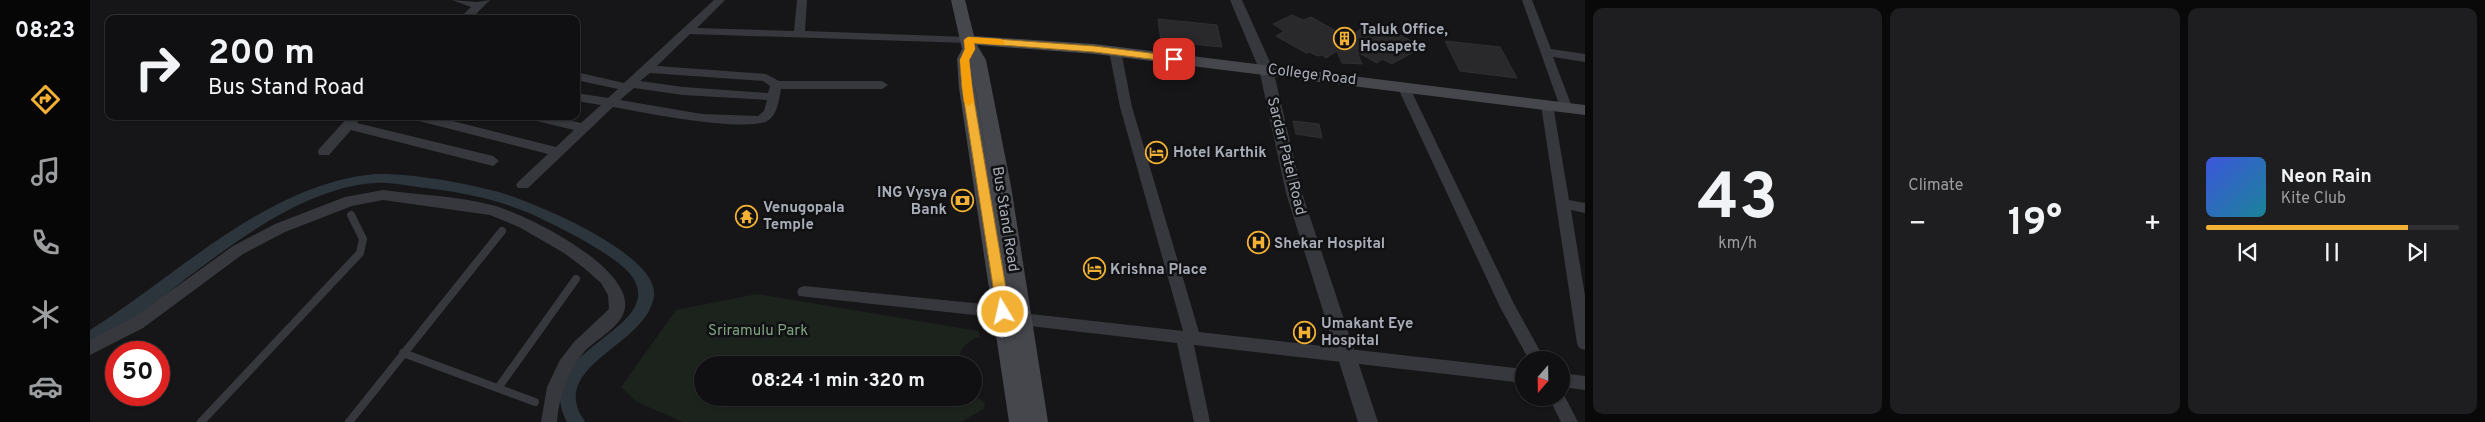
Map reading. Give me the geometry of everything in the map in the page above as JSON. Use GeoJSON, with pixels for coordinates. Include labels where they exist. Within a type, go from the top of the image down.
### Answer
{"type":"FeatureCollection","features":[{"type":"Feature","properties":{"kind":"main road","name":"Bus Stand Road"},"geometry":{"type":"LineString","coordinates":[[958,0],[969,44],[964,60],[967,88],[1012,315],[1036,422]]}},
{"type":"Feature","properties":{"kind":"main road","name":"College Road"},"geometry":{"type":"LineString","coordinates":[[969,44],[1039,44],[1115,51],[1585,110]]}},
{"type":"Feature","properties":{"kind":"main road","name":"Bus Stand Road"},"geometry":{"type":"LineString","coordinates":[[1012,315],[1021,422]]}},
{"type":"Feature","properties":{"kind":"street"},"geometry":{"type":"LineString","coordinates":[[457,0],[482,3]]}},
{"type":"Feature","properties":{"kind":"street"},"geometry":{"type":"LineString","coordinates":[[524,185],[690,31],[720,0]]}},
{"type":"Feature","properties":{"kind":"street"},"geometry":{"type":"LineString","coordinates":[[799,34],[802,0]]}},
{"type":"Feature","properties":{"kind":"street","name":"Sardar Patel Road"},"geometry":{"type":"LineString","coordinates":[[1236,0],[1266,69],[1294,193],[1368,422]]}},
{"type":"Feature","properties":{"kind":"street"},"geometry":{"type":"LineString","coordinates":[[1527,0],[1566,108]]}},
{"type":"Feature","properties":{"kind":"street"},"geometry":{"type":"LineString","coordinates":[[468,15],[482,3]]}},
{"type":"Feature","properties":{"kind":"street"},"geometry":{"type":"LineString","coordinates":[[690,31],[799,34],[969,44]]}},
{"type":"Feature","properties":{"kind":"street"},"geometry":{"type":"LineString","coordinates":[[1115,51],[1126,107],[1189,339],[1202,422]]}},
{"type":"Feature","properties":{"kind":"street"},"geometry":{"type":"LineString","coordinates":[[1546,52],[1585,58]]}},
{"type":"Feature","properties":{"kind":"street"},"geometry":{"type":"LineString","coordinates":[[580,98],[702,118],[758,120],[764,119],[770,114],[775,91],[770,80],[758,77],[649,69]]}},
{"type":"Feature","properties":{"kind":"street"},"geometry":{"type":"LineString","coordinates":[[580,77],[630,86],[683,91],[775,91],[882,85]]}},
{"type":"Feature","properties":{"kind":"street"},"geometry":{"type":"LineString","coordinates":[[1403,86],[1508,307],[1532,351]]}},
{"type":"Feature","properties":{"kind":"street"},"geometry":{"type":"LineString","coordinates":[[1547,105],[1582,315],[1585,344]]}},
{"type":"Feature","properties":{"kind":"street"},"geometry":{"type":"LineString","coordinates":[[324,152],[353,120],[493,162]]}},
{"type":"Feature","properties":{"kind":"street"},"geometry":{"type":"LineString","coordinates":[[431,120],[560,152]]}},
{"type":"Feature","properties":{"kind":"street"},"geometry":{"type":"LineString","coordinates":[[550,120],[585,128]]}},
{"type":"Feature","properties":{"kind":"street"},"geometry":{"type":"LineString","coordinates":[[90,348],[138,323],[220,262],[251,243],[305,218],[350,201],[383,195],[491,210],[508,215],[538,230],[597,271],[616,292],[616,310],[581,344],[556,384],[549,403],[549,422]]}},
{"type":"Feature","properties":{"kind":"street"},"geometry":{"type":"LineString","coordinates":[[1564,204],[1585,208]]}},
{"type":"Feature","properties":{"kind":"street"},"geometry":{"type":"LineString","coordinates":[[804,292],[1012,315],[1347,358],[1515,375]]}},
{"type":"Feature","properties":{"kind":"street"},"geometry":{"type":"LineString","coordinates":[[1570,381],[1585,383]]}},
{"type":"Feature","properties":{"kind":"street"},"geometry":{"type":"LineString","coordinates":[[1561,406],[1570,422]]}},
{"type":"Feature","properties":{"kind":"lane"},"geometry":{"type":"LineString","coordinates":[[201,422],[360,253],[364,246],[364,238],[351,215]]}},
{"type":"Feature","properties":{"kind":"lane"},"geometry":{"type":"LineString","coordinates":[[349,422],[502,231]]}},
{"type":"Feature","properties":{"kind":"lane"},"geometry":{"type":"LineString","coordinates":[[498,388],[576,279]]}},
{"type":"Feature","properties":{"kind":"lane"},"geometry":{"type":"LineString","coordinates":[[403,353],[534,402]]}},
{"type":"Feature","properties":{"kind":"green space","name":"Sriramulu Park"},"geometry":{"type":"Polygon","coordinates":[[[757,294],[978,331],[980,337],[970,341],[961,351],[960,356],[694,356],[694,406],[982,406],[982,401],[985,403],[984,409],[961,422],[683,422],[637,402],[621,387],[676,310],[757,294]]]}},
{"type":"Feature","properties":{"kind":"building","name":"Taluk Office, Hosapete"},"geometry":{"type":"Polygon","coordinates":[[[1292,15],[1303,20],[1311,17],[1338,32],[1344,29],[1352,35],[1367,25],[1377,30],[1384,26],[1411,41],[1406,44],[1417,50],[1392,64],[1382,59],[1377,63],[1357,52],[1362,64],[1342,63],[1337,51],[1326,58],[1322,55],[1306,53],[1276,36],[1284,31],[1273,24],[1292,15]]]}},
{"type":"Feature","properties":{"kind":"building"},"geometry":{"type":"Polygon","coordinates":[[[1158,19],[1217,25],[1222,47],[1161,41],[1158,19]]]}},
{"type":"Feature","properties":{"kind":"building"},"geometry":{"type":"Polygon","coordinates":[[[1445,41],[1500,47],[1517,78],[1460,71],[1445,41]]]}},
{"type":"Feature","properties":{"kind":"building"},"geometry":{"type":"Polygon","coordinates":[[[1293,121],[1319,124],[1322,138],[1296,134],[1293,121]]]}},
{"type":"Feature","properties":{"kind":"waterway"},"geometry":{"type":"LineString","coordinates":[[90,338],[134,310],[244,230],[306,197],[336,186],[375,178],[456,188],[483,193],[524,205],[575,230],[632,266],[639,274],[647,293],[643,310],[631,324],[580,367],[570,383],[569,407],[571,415],[577,422]]}},
{"type":"Feature","properties":{"kind":"slow traffic"},"geometry":{"type":"LineString","coordinates":[[969,102],[964,60],[970,49],[968,40],[1001,42]]}},
{"type":"Feature","properties":{"kind":"place","name":"Taluk Office, Hosapete"},"geometry":{"type":"Point","coordinates":[1344,38]}},
{"type":"Feature","properties":{"kind":"place","name":"Hotel Karthik"},"geometry":{"type":"Point","coordinates":[1157,152]}},
{"type":"Feature","properties":{"kind":"place","name":"ING Vysya Bank"},"geometry":{"type":"Point","coordinates":[963,201]}},
{"type":"Feature","properties":{"kind":"place","name":"Venugopala Temple"},"geometry":{"type":"Point","coordinates":[747,216]}},
{"type":"Feature","properties":{"kind":"place","name":"Shekar Hospital"},"geometry":{"type":"Point","coordinates":[1258,243]}},
{"type":"Feature","properties":{"kind":"place","name":"Krishna Place"},"geometry":{"type":"Point","coordinates":[1094,269]}},
{"type":"Feature","properties":{"kind":"place","name":"Umakant Eye Hospital"},"geometry":{"type":"Point","coordinates":[1305,332]}},
{"type":"Feature","properties":{"kind":"route"},"geometry":{"type":"LineString","coordinates":[[1003,312],[967,88],[964,60],[970,49],[968,40],[1094,49],[1174,59]]}}]}
